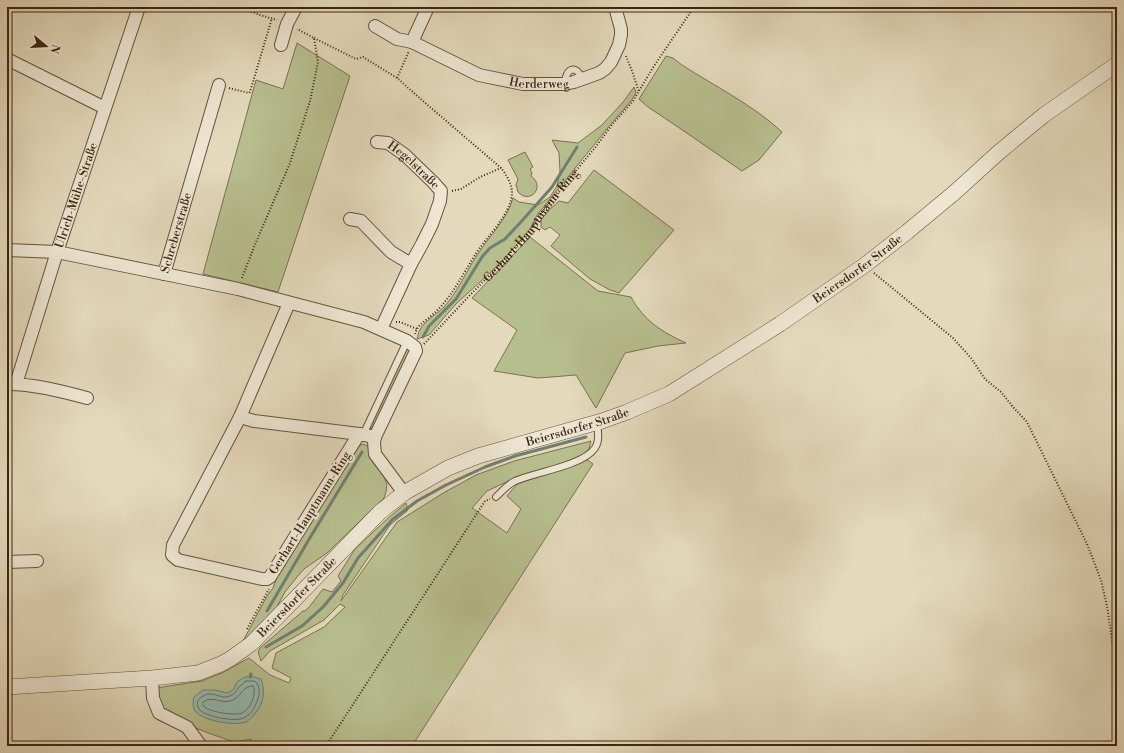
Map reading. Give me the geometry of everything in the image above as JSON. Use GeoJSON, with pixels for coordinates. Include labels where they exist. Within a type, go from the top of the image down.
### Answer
{"type":"FeatureCollection","features":[{"type":"Feature","properties":{"kind":"street","name":"Ulrich-Mühe-Straße"},"geometry":{"type":"LineString","coordinates":[[11,384],[139,7]]}},
{"type":"Feature","properties":{"kind":"street"},"geometry":{"type":"LineString","coordinates":[[281,45],[287,24],[296,7]]}},
{"type":"Feature","properties":{"kind":"street"},"geometry":{"type":"LineString","coordinates":[[412,42],[428,7]]}},
{"type":"Feature","properties":{"kind":"street","name":"Herderweg"},"geometry":{"type":"LineString","coordinates":[[375,26],[397,39],[412,42],[479,75],[523,84],[565,84],[599,73],[611,62],[621,35],[621,29],[615,7]]}},
{"type":"Feature","properties":{"kind":"street"},"geometry":{"type":"LineString","coordinates":[[7,59],[105,108]]}},
{"type":"Feature","properties":{"kind":"street","name":"Beiersdorfer Straße"},"geometry":{"type":"LineString","coordinates":[[7,687],[152,678],[198,673],[221,664],[245,649],[279,617],[380,512],[404,493],[448,468],[478,456],[627,412],[669,394],[780,324],[865,266],[954,193],[998,153],[1044,115],[1117,64]]}},
{"type":"Feature","properties":{"kind":"street","name":"Schreberstraße"},"geometry":{"type":"LineString","coordinates":[[7,250],[57,252],[164,274],[218,86]]}},
{"type":"Feature","properties":{"kind":"street","name":"Hegelstraße"},"geometry":{"type":"LineString","coordinates":[[377,142],[388,143],[405,155],[433,182],[441,192],[440,201],[432,224],[411,264],[382,326]]}},
{"type":"Feature","properties":{"kind":"street"},"geometry":{"type":"LineString","coordinates":[[350,219],[361,221],[391,252],[411,264]]}},
{"type":"Feature","properties":{"kind":"street"},"geometry":{"type":"LineString","coordinates":[[164,274],[289,302],[382,326],[415,347],[416,351]]}},
{"type":"Feature","properties":{"kind":"street","name":"Gerhart-Hauptmann-Ring"},"geometry":{"type":"LineString","coordinates":[[289,302],[240,417],[173,545],[172,555],[178,560],[262,579],[267,579],[270,577],[366,435],[416,351]]}},
{"type":"Feature","properties":{"kind":"street"},"geometry":{"type":"LineString","coordinates":[[11,384],[58,390],[87,398]]}},
{"type":"Feature","properties":{"kind":"street","name":"Gerhart-Hauptmann-Ring"},"geometry":{"type":"LineString","coordinates":[[240,417],[254,421],[366,435]]}},
{"type":"Feature","properties":{"kind":"street"},"geometry":{"type":"LineString","coordinates":[[366,435],[374,442],[376,454],[404,493]]}},
{"type":"Feature","properties":{"kind":"street"},"geometry":{"type":"LineString","coordinates":[[7,562],[37,561]]}},
{"type":"Feature","properties":{"kind":"street"},"geometry":{"type":"LineString","coordinates":[[152,678],[153,698],[159,713],[187,727],[201,746]]}},
{"type":"Feature","properties":{"kind":"lane"},"geometry":{"type":"LineString","coordinates":[[366,435],[406,341]]}},
{"type":"Feature","properties":{"kind":"lane"},"geometry":{"type":"LineString","coordinates":[[496,497],[506,486],[516,481],[556,468],[585,456],[595,448],[599,437],[596,422]]}},
{"type":"Feature","properties":{"kind":"path"},"geometry":{"type":"LineString","coordinates":[[238,290],[254,247],[290,163],[310,101],[318,62],[314,38],[287,24],[240,7]]}},
{"type":"Feature","properties":{"kind":"path","name":"Gerhart-Hauptmann-Ring"},"geometry":{"type":"LineString","coordinates":[[416,351],[433,335],[527,235],[553,198],[633,101],[654,66],[694,7]]}},
{"type":"Feature","properties":{"kind":"path"},"geometry":{"type":"LineString","coordinates":[[218,86],[250,92],[272,18]]}},
{"type":"Feature","properties":{"kind":"path"},"geometry":{"type":"LineString","coordinates":[[397,78],[412,42]]}},
{"type":"Feature","properties":{"kind":"path"},"geometry":{"type":"LineString","coordinates":[[618,44],[623,49],[632,71],[638,92]]}},
{"type":"Feature","properties":{"kind":"path"},"geometry":{"type":"LineString","coordinates":[[441,192],[450,192],[461,189],[480,177],[501,168]]}},
{"type":"Feature","properties":{"kind":"path"},"geometry":{"type":"LineString","coordinates":[[865,266],[953,338],[985,379],[1001,392],[1026,422],[1087,544],[1101,580],[1107,606],[1117,674]]}},
{"type":"Feature","properties":{"kind":"path"},"geometry":{"type":"LineString","coordinates":[[382,326],[400,322],[417,328]]}},
{"type":"Feature","properties":{"kind":"path"},"geometry":{"type":"LineString","coordinates":[[326,746],[485,501],[496,497]]}},
{"type":"Feature","properties":{"kind":"path"},"geometry":{"type":"LineString","coordinates":[[244,635],[270,587],[272,582],[270,577]]}},
{"type":"Feature","properties":{"kind":"green space"},"geometry":{"type":"Polygon","coordinates":[[[297,43],[350,76],[278,292],[203,274],[256,80],[283,89],[297,43]]]}},
{"type":"Feature","properties":{"kind":"green space"},"geometry":{"type":"Polygon","coordinates":[[[666,56],[673,58],[747,105],[782,132],[759,160],[742,171],[648,107],[639,99],[666,56]]]}},
{"type":"Feature","properties":{"kind":"green space"},"geometry":{"type":"Polygon","coordinates":[[[634,87],[636,93],[631,101],[537,215],[530,229],[512,250],[493,270],[456,304],[429,335],[417,339],[419,331],[424,324],[444,307],[454,295],[477,255],[507,214],[513,198],[519,202],[538,205],[550,197],[557,186],[560,171],[559,153],[552,140],[578,143],[602,125],[624,101],[634,87]]]}},
{"type":"Feature","properties":{"kind":"green space"},"geometry":{"type":"Polygon","coordinates":[[[525,152],[533,167],[530,169],[532,173],[531,176],[537,185],[535,193],[527,197],[518,192],[516,185],[518,179],[508,160],[525,152]]]}},
{"type":"Feature","properties":{"kind":"green space"},"geometry":{"type":"Polygon","coordinates":[[[594,170],[674,230],[619,293],[610,290],[590,279],[551,246],[560,235],[550,227],[545,230],[541,227],[541,220],[549,210],[559,201],[568,203],[594,170]]]}},
{"type":"Feature","properties":{"kind":"green space"},"geometry":{"type":"Polygon","coordinates":[[[530,237],[598,291],[631,297],[642,313],[654,325],[669,335],[686,343],[658,346],[625,353],[596,408],[576,375],[538,378],[494,371],[517,330],[472,298],[530,237]]]}},
{"type":"Feature","properties":{"kind":"green space"},"geometry":{"type":"Polygon","coordinates":[[[407,347],[410,349],[410,353],[373,428],[368,429],[407,347]]]}},
{"type":"Feature","properties":{"kind":"green space"},"geometry":{"type":"Polygon","coordinates":[[[591,441],[589,449],[583,455],[557,465],[517,477],[487,491],[472,508],[507,533],[521,509],[507,496],[517,484],[576,464],[586,459],[593,464],[412,746],[248,746],[251,739],[234,742],[188,725],[160,708],[156,688],[202,681],[222,673],[249,658],[270,675],[289,683],[291,678],[272,668],[276,653],[324,627],[345,607],[340,604],[324,620],[270,651],[261,661],[258,652],[260,648],[303,611],[305,611],[323,589],[332,592],[341,581],[338,576],[355,549],[406,503],[408,510],[390,525],[343,595],[341,601],[397,522],[445,492],[476,475],[514,461],[591,441]]]}},
{"type":"Feature","properties":{"kind":"green space"},"geometry":{"type":"Polygon","coordinates":[[[363,444],[368,446],[372,461],[384,477],[387,484],[384,498],[327,553],[304,569],[285,592],[274,612],[243,641],[267,596],[273,588],[276,580],[275,574],[283,565],[359,446],[363,444]]]}},
{"type":"Feature","properties":{"kind":"water"},"geometry":{"type":"Polygon","coordinates":[[[245,677],[261,679],[263,684],[263,699],[259,708],[248,721],[241,723],[220,722],[206,718],[196,712],[193,706],[194,697],[203,690],[215,690],[227,693],[233,690],[237,682],[245,677]]]}},
{"type":"Feature","properties":{"kind":"waterway"},"geometry":{"type":"LineString","coordinates":[[423,337],[429,326],[456,299],[482,257],[490,248],[505,239],[552,187],[577,147]]}},
{"type":"Feature","properties":{"kind":"waterway"},"geometry":{"type":"LineString","coordinates":[[266,647],[302,626],[323,607],[343,583],[358,558],[392,520],[417,501],[446,485],[485,467],[515,456],[586,437]]}},
{"type":"Feature","properties":{"kind":"waterway"},"geometry":{"type":"LineString","coordinates":[[267,611],[362,452]]}}]}
